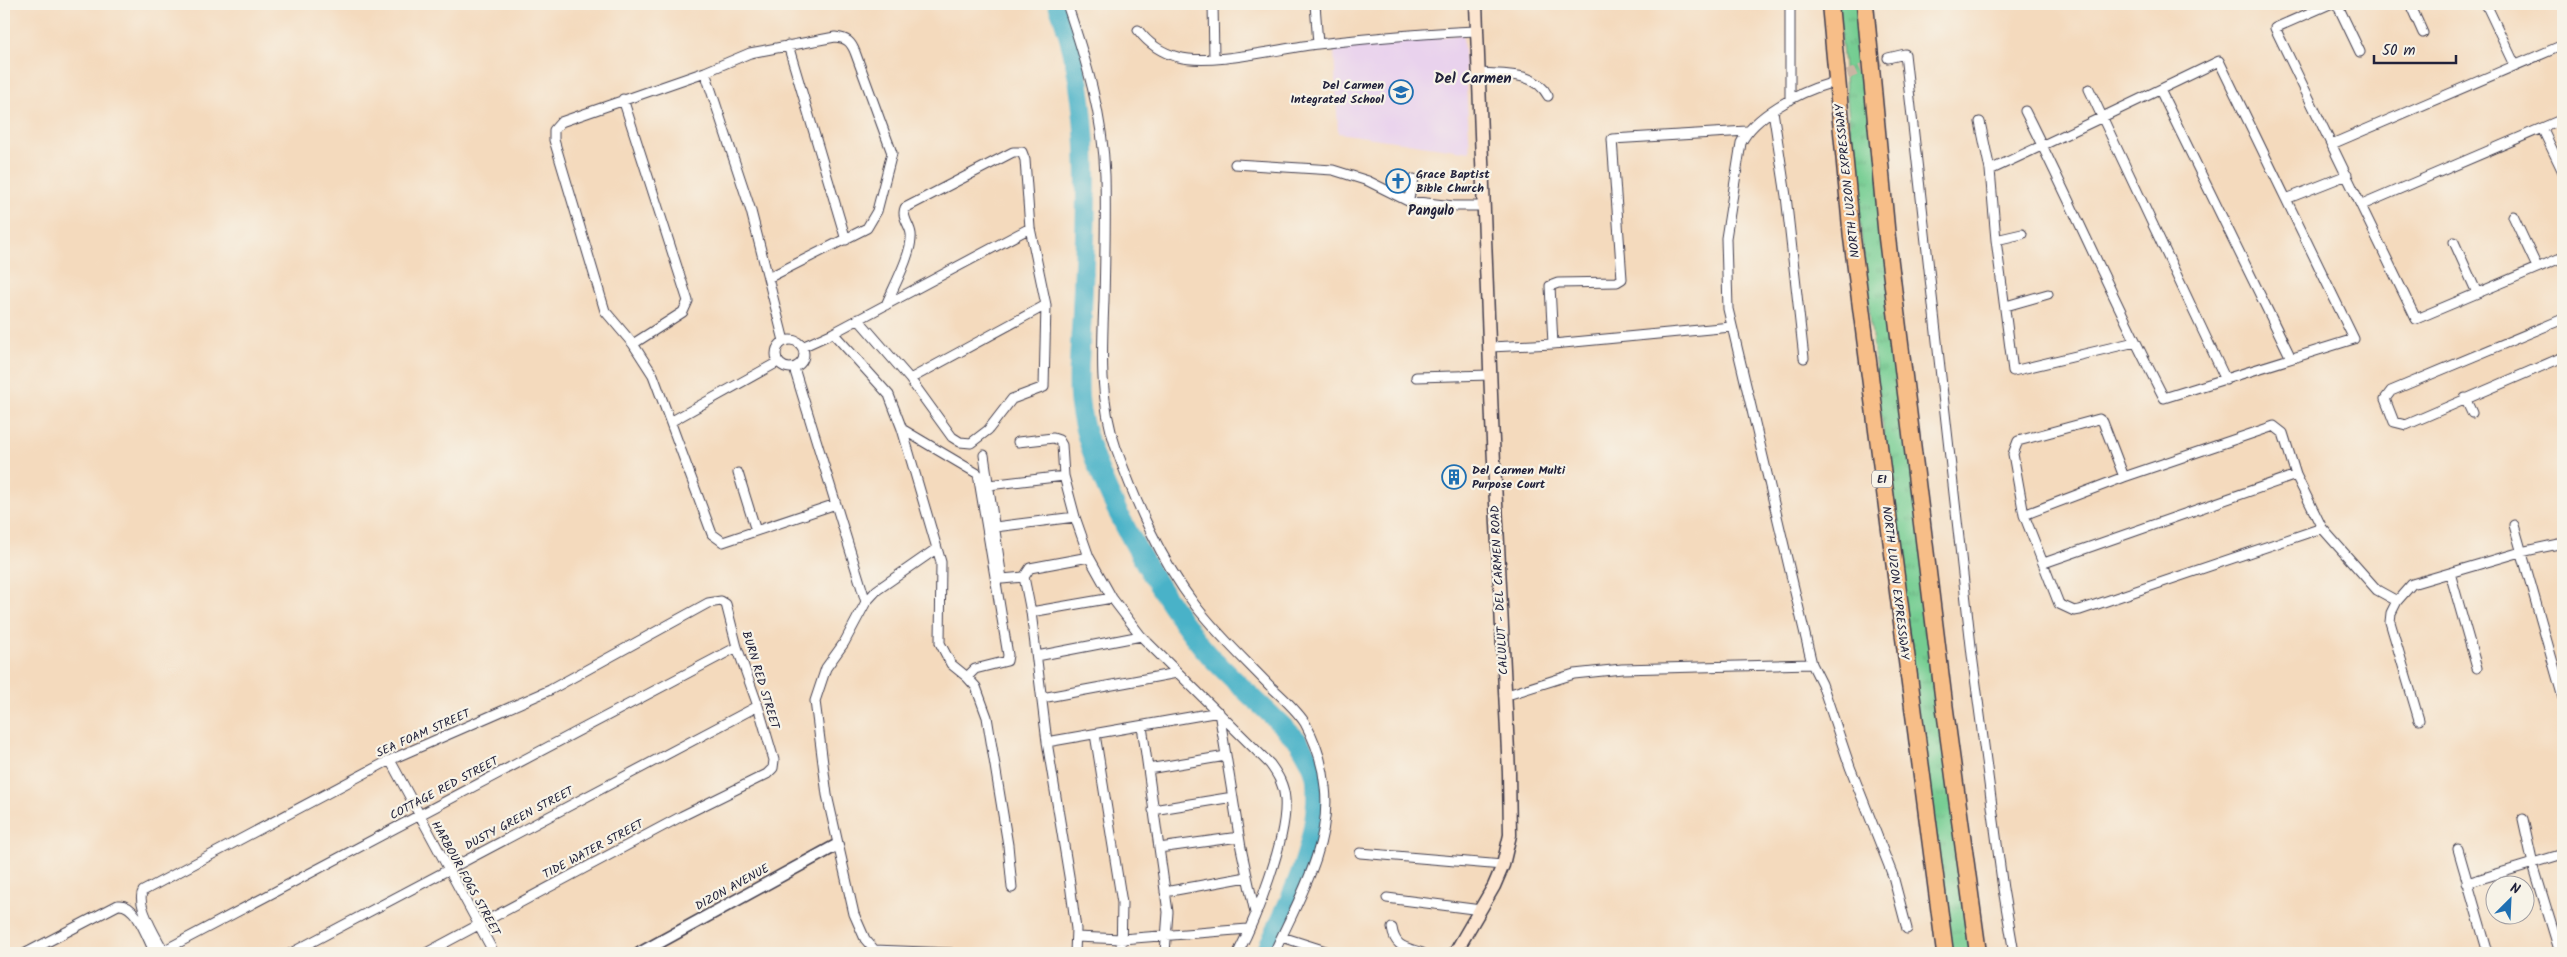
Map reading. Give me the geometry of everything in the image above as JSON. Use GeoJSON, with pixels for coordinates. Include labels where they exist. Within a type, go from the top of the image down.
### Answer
{"type":"FeatureCollection","features":[{"type":"Feature","properties":{"kind":"highway","name":"NORTH LUZON EXPRESSWAY"},"geometry":{"type":"LineString","coordinates":[[1830,4],[1852,238],[1945,953]]}},
{"type":"Feature","properties":{"kind":"highway"},"geometry":{"type":"LineString","coordinates":[[1865,4],[1889,258],[1944,704],[1978,953]]}},
{"type":"Feature","properties":{"kind":"main road","name":"CALULUT - DEL CARMEN ROAD"},"geometry":{"type":"LineString","coordinates":[[1455,953],[1481,910],[1503,865],[1510,835],[1476,4]]}},
{"type":"Feature","properties":{"kind":"street"},"geometry":{"type":"LineString","coordinates":[[1067,4],[1091,77],[1102,130],[1105,249],[1102,363],[1107,420],[1116,448],[1148,528],[1178,582],[1224,638],[1303,720],[1314,740],[1326,787],[1325,814],[1318,852],[1274,953]]}},
{"type":"Feature","properties":{"kind":"street"},"geometry":{"type":"LineString","coordinates":[[1213,4],[1214,58]]}},
{"type":"Feature","properties":{"kind":"street"},"geometry":{"type":"LineString","coordinates":[[1315,4],[1318,44]]}},
{"type":"Feature","properties":{"kind":"street"},"geometry":{"type":"LineString","coordinates":[[1790,4],[1790,100]]}},
{"type":"Feature","properties":{"kind":"street"},"geometry":{"type":"LineString","coordinates":[[2330,4],[2275,28],[2416,319],[2537,267],[2563,258]]}},
{"type":"Feature","properties":{"kind":"street"},"geometry":{"type":"LineString","coordinates":[[2337,4],[2360,52]]}},
{"type":"Feature","properties":{"kind":"street"},"geometry":{"type":"LineString","coordinates":[[2410,4],[2424,33]]}},
{"type":"Feature","properties":{"kind":"street"},"geometry":{"type":"LineString","coordinates":[[2486,4],[2515,65]]}},
{"type":"Feature","properties":{"kind":"street"},"geometry":{"type":"LineString","coordinates":[[1138,30],[1147,42],[1178,57],[1214,58],[1318,44],[1477,31]]}},
{"type":"Feature","properties":{"kind":"street"},"geometry":{"type":"LineString","coordinates":[[768,278],[867,228],[877,211],[892,153],[852,43],[845,38],[835,37],[750,53],[706,72],[622,99],[561,122],[554,130],[554,140],[605,311],[633,344],[653,376],[672,421],[712,534],[716,539],[723,542],[836,504]]}},
{"type":"Feature","properties":{"kind":"street"},"geometry":{"type":"LineString","coordinates":[[788,45],[846,240]]}},
{"type":"Feature","properties":{"kind":"street"},"geometry":{"type":"LineString","coordinates":[[2332,144],[2563,45]]}},
{"type":"Feature","properties":{"kind":"street"},"geometry":{"type":"LineString","coordinates":[[1888,58],[1905,54],[1971,645],[2002,879],[2014,953]]}},
{"type":"Feature","properties":{"kind":"street"},"geometry":{"type":"LineString","coordinates":[[1990,170],[2043,145],[2102,116],[2160,90],[2219,61],[2354,339],[2164,398],[2135,342],[2043,145],[2025,111]]}},
{"type":"Feature","properties":{"kind":"street"},"geometry":{"type":"LineString","coordinates":[[706,72],[751,211],[784,341]]}},
{"type":"Feature","properties":{"kind":"street"},"geometry":{"type":"LineString","coordinates":[[1480,73],[1530,77],[1544,89],[1548,96]]}},
{"type":"Feature","properties":{"kind":"street"},"geometry":{"type":"LineString","coordinates":[[1553,344],[1550,286],[1558,284],[1617,282],[1622,279],[1612,139],[1747,131],[1773,111],[1810,88],[1828,84]]}},
{"type":"Feature","properties":{"kind":"street"},"geometry":{"type":"LineString","coordinates":[[2089,89],[2226,380]]}},
{"type":"Feature","properties":{"kind":"street"},"geometry":{"type":"LineString","coordinates":[[2160,90],[2291,358]]}},
{"type":"Feature","properties":{"kind":"street"},"geometry":{"type":"LineString","coordinates":[[622,99],[688,301],[683,312],[633,344]]}},
{"type":"Feature","properties":{"kind":"street"},"geometry":{"type":"LineString","coordinates":[[1773,111],[1786,196],[1804,358]]}},
{"type":"Feature","properties":{"kind":"street"},"geometry":{"type":"LineString","coordinates":[[2362,205],[2563,119]]}},
{"type":"Feature","properties":{"kind":"street"},"geometry":{"type":"LineString","coordinates":[[1980,122],[1990,170],[1996,240],[2006,306],[2012,371],[2135,342]]}},
{"type":"Feature","properties":{"kind":"street"},"geometry":{"type":"LineString","coordinates":[[2542,128],[2563,172]]}},
{"type":"Feature","properties":{"kind":"street"},"geometry":{"type":"LineString","coordinates":[[1747,131],[1738,159],[1726,238],[1726,275],[1731,327],[1812,664],[1822,684],[1850,767],[1893,876],[1907,929]]}},
{"type":"Feature","properties":{"kind":"street"},"geometry":{"type":"LineString","coordinates":[[858,319],[910,379],[952,437],[960,442],[971,443],[988,430],[1012,399],[1045,386],[1046,305],[1030,228],[1025,160],[1022,152],[1016,150],[905,208],[905,217],[911,234],[909,248],[886,305]]}},
{"type":"Feature","properties":{"kind":"street"},"geometry":{"type":"LineString","coordinates":[[1235,164],[1333,170],[1368,181],[1408,201],[1454,206],[1484,206]]}},
{"type":"Feature","properties":{"kind":"street"},"geometry":{"type":"LineString","coordinates":[[2286,199],[2346,175]]}},
{"type":"Feature","properties":{"kind":"street"},"geometry":{"type":"LineString","coordinates":[[1408,201],[1414,179]]}},
{"type":"Feature","properties":{"kind":"street"},"geometry":{"type":"LineString","coordinates":[[2513,216],[2537,267]]}},
{"type":"Feature","properties":{"kind":"street"},"geometry":{"type":"LineString","coordinates":[[802,347],[833,333],[1030,228]]}},
{"type":"Feature","properties":{"kind":"street"},"geometry":{"type":"LineString","coordinates":[[1996,240],[2022,234]]}},
{"type":"Feature","properties":{"kind":"street"},"geometry":{"type":"LineString","coordinates":[[2454,242],[2478,293]]}},
{"type":"Feature","properties":{"kind":"street"},"geometry":{"type":"LineString","coordinates":[[2006,306],[2048,294]]}},
{"type":"Feature","properties":{"kind":"street"},"geometry":{"type":"LineString","coordinates":[[910,379],[1046,305]]}},
{"type":"Feature","properties":{"kind":"street"},"geometry":{"type":"LineString","coordinates":[[2563,319],[2391,392],[2384,399],[2394,422],[2406,424],[2563,357]]}},
{"type":"Feature","properties":{"kind":"street"},"geometry":{"type":"LineString","coordinates":[[1490,347],[1553,344],[1731,327]]}},
{"type":"Feature","properties":{"kind":"street"},"geometry":{"type":"LineString","coordinates":[[833,333],[889,395],[902,429],[941,562],[940,643],[951,664],[976,687],[987,716],[1008,845],[1012,888]]}},
{"type":"Feature","properties":{"kind":"street"},"geometry":{"type":"LineString","coordinates":[[784,341],[795,341],[802,347],[804,357],[799,366],[785,368],[778,362],[776,352],[784,341]]}},
{"type":"Feature","properties":{"kind":"street"},"geometry":{"type":"LineString","coordinates":[[672,421],[778,362]]}},
{"type":"Feature","properties":{"kind":"street"},"geometry":{"type":"LineString","coordinates":[[794,368],[866,602]]}},
{"type":"Feature","properties":{"kind":"street"},"geometry":{"type":"LineString","coordinates":[[1416,377],[1491,375]]}},
{"type":"Feature","properties":{"kind":"street"},"geometry":{"type":"LineString","coordinates":[[2465,398],[2472,413]]}},
{"type":"Feature","properties":{"kind":"street"},"geometry":{"type":"LineString","coordinates":[[2124,477],[2103,422],[2099,419],[2018,440],[2014,454],[2024,515],[2059,604],[2074,611],[2322,528]]}},
{"type":"Feature","properties":{"kind":"street"},"geometry":{"type":"LineString","coordinates":[[2024,515],[2124,477],[2274,426],[2283,433],[2296,474],[2322,528],[2377,590],[2397,601]]}},
{"type":"Feature","properties":{"kind":"street"},"geometry":{"type":"LineString","coordinates":[[902,429],[978,474],[1008,655],[1007,661],[975,669],[967,677]]}},
{"type":"Feature","properties":{"kind":"street"},"geometry":{"type":"LineString","coordinates":[[1018,442],[1053,438],[1059,440],[1062,445],[1064,476],[1075,517],[1089,557],[1112,598],[1141,636],[1270,764],[1282,782],[1285,798],[1279,842],[1238,953]]}},
{"type":"Feature","properties":{"kind":"street"},"geometry":{"type":"LineString","coordinates":[[984,456],[1002,579],[1024,578]]}},
{"type":"Feature","properties":{"kind":"street"},"geometry":{"type":"LineString","coordinates":[[738,472],[756,531]]}},
{"type":"Feature","properties":{"kind":"street"},"geometry":{"type":"LineString","coordinates":[[2044,563],[2296,474]]}},
{"type":"Feature","properties":{"kind":"street"},"geometry":{"type":"LineString","coordinates":[[989,485],[1064,476]]}},
{"type":"Feature","properties":{"kind":"street"},"geometry":{"type":"LineString","coordinates":[[995,527],[1075,517]]}},
{"type":"Feature","properties":{"kind":"street"},"geometry":{"type":"LineString","coordinates":[[2514,525],[2520,552],[2563,698]]}},
{"type":"Feature","properties":{"kind":"street"},"geometry":{"type":"LineString","coordinates":[[2419,720],[2390,622],[2391,613],[2397,601],[2412,584],[2520,552],[2563,543]]}},
{"type":"Feature","properties":{"kind":"street"},"geometry":{"type":"LineString","coordinates":[[936,549],[877,590],[866,602],[844,643],[826,668],[814,701],[822,764],[838,845],[854,914],[865,939],[876,951],[951,953]]}},
{"type":"Feature","properties":{"kind":"street"},"geometry":{"type":"LineString","coordinates":[[1075,953],[1076,938],[1069,876],[1047,742],[1031,612],[1024,578],[1030,568],[1089,557]]}},
{"type":"Feature","properties":{"kind":"street"},"geometry":{"type":"LineString","coordinates":[[2450,573],[2478,668]]}},
{"type":"Feature","properties":{"kind":"street"},"geometry":{"type":"LineString","coordinates":[[1031,612],[1112,598]]}},
{"type":"Feature","properties":{"kind":"street","name":"BURN RED STREET"},"geometry":{"type":"LineString","coordinates":[[721,601],[729,611],[737,647],[758,706],[774,760],[773,768]]}},
{"type":"Feature","properties":{"kind":"street","name":"SEA FOAM STREET"},"geometry":{"type":"LineString","coordinates":[[158,953],[142,907],[140,896],[143,891],[390,760],[550,690],[708,603],[721,601]]}},
{"type":"Feature","properties":{"kind":"street"},"geometry":{"type":"LineString","coordinates":[[1037,656],[1141,636]]}},
{"type":"Feature","properties":{"kind":"street","name":"COTTAGE RED STREET"},"geometry":{"type":"LineString","coordinates":[[158,953],[737,647]]}},
{"type":"Feature","properties":{"kind":"street"},"geometry":{"type":"LineString","coordinates":[[1504,696],[1574,674],[1622,669],[1812,664]]}},
{"type":"Feature","properties":{"kind":"street"},"geometry":{"type":"LineString","coordinates":[[1042,698],[1177,673]]}},
{"type":"Feature","properties":{"kind":"street","name":"DUSTY GREEN STREET"},"geometry":{"type":"LineString","coordinates":[[291,953],[758,706]]}},
{"type":"Feature","properties":{"kind":"street"},"geometry":{"type":"LineString","coordinates":[[1047,742],[1219,712]]}},
{"type":"Feature","properties":{"kind":"street"},"geometry":{"type":"LineString","coordinates":[[1219,712],[1239,837],[1254,913]]}},
{"type":"Feature","properties":{"kind":"street"},"geometry":{"type":"LineString","coordinates":[[1142,726],[1168,912],[1165,953]]}},
{"type":"Feature","properties":{"kind":"street"},"geometry":{"type":"LineString","coordinates":[[1095,734],[1122,903],[1121,953]]}},
{"type":"Feature","properties":{"kind":"street"},"geometry":{"type":"LineString","coordinates":[[1148,769],[1226,756]]}},
{"type":"Feature","properties":{"kind":"street","name":"HARBOUR FOGS STREET"},"geometry":{"type":"LineString","coordinates":[[390,760],[477,926],[494,953]]}},
{"type":"Feature","properties":{"kind":"street","name":"TIDE WATER STREET"},"geometry":{"type":"LineString","coordinates":[[426,953],[767,774],[773,768]]}},
{"type":"Feature","properties":{"kind":"street"},"geometry":{"type":"LineString","coordinates":[[1153,810],[1233,797]]}},
{"type":"Feature","properties":{"kind":"street"},"geometry":{"type":"LineString","coordinates":[[2523,820],[2533,864],[2560,953]]}},
{"type":"Feature","properties":{"kind":"street"},"geometry":{"type":"LineString","coordinates":[[1159,848],[1239,837]]}},
{"type":"Feature","properties":{"kind":"street","name":"DIZON AVENUE"},"geometry":{"type":"LineString","coordinates":[[640,953],[838,845]]}},
{"type":"Feature","properties":{"kind":"street"},"geometry":{"type":"LineString","coordinates":[[2458,849],[2488,953]]}},
{"type":"Feature","properties":{"kind":"street"},"geometry":{"type":"LineString","coordinates":[[1360,853],[1503,865]]}},
{"type":"Feature","properties":{"kind":"street"},"geometry":{"type":"LineString","coordinates":[[2468,883],[2563,854]]}},
{"type":"Feature","properties":{"kind":"street"},"geometry":{"type":"LineString","coordinates":[[1165,892],[1247,877]]}},
{"type":"Feature","properties":{"kind":"street"},"geometry":{"type":"LineString","coordinates":[[1387,898],[1481,910]]}},
{"type":"Feature","properties":{"kind":"street"},"geometry":{"type":"LineString","coordinates":[[26,953],[118,905],[128,907],[158,953]]}},
{"type":"Feature","properties":{"kind":"street"},"geometry":{"type":"LineString","coordinates":[[1392,928],[1394,940],[1397,943],[1422,953]]}},
{"type":"Feature","properties":{"kind":"street"},"geometry":{"type":"LineString","coordinates":[[1076,938],[1122,939],[1248,929]]}},
{"type":"Feature","properties":{"kind":"street"},"geometry":{"type":"LineString","coordinates":[[1282,937],[1332,953]]}},
{"type":"Feature","properties":{"kind":"shaded area","name":"Del Carmen Integrated School"},"geometry":{"type":"Polygon","coordinates":[[[1463,34],[1470,152],[1338,133],[1334,50],[1463,34]]]}},
{"type":"Feature","properties":{"kind":"green space"},"geometry":{"type":"Polygon","coordinates":[[[1838,4],[1859,4],[1972,953],[1949,953],[1889,479],[1849,123],[1838,4]]]}},
{"type":"Feature","properties":{"kind":"waterway"},"geometry":{"type":"LineString","coordinates":[[1058,4],[1070,41],[1078,78],[1083,117],[1086,195],[1079,397],[1084,426],[1095,460],[1110,496],[1149,570],[1192,634],[1211,657],[1299,742],[1314,771],[1316,803],[1308,848],[1293,892],[1265,953]]}},
{"type":"Feature","properties":{"kind":"tunnel"},"geometry":{"type":"LineString","coordinates":[[1835,80],[1888,58]]}},
{"type":"Feature","properties":{"kind":"place","name":"Del Carmen Integrated School"},"geometry":{"type":"Point","coordinates":[1401,92]}},
{"type":"Feature","properties":{"kind":"place","name":"Grace Baptist Bible Church"},"geometry":{"type":"Point","coordinates":[1398,181]}},
{"type":"Feature","properties":{"kind":"place","name":"Del Carmen Multi Purpose Court"},"geometry":{"type":"Point","coordinates":[1454,477]}},
{"type":"Feature","properties":{"kind":"district","name":"Del Carmen"},"geometry":{"type":"Point","coordinates":[1473,78]}},
{"type":"Feature","properties":{"kind":"district","name":"Pangulo"},"geometry":{"type":"Point","coordinates":[1431,210]}}]}
